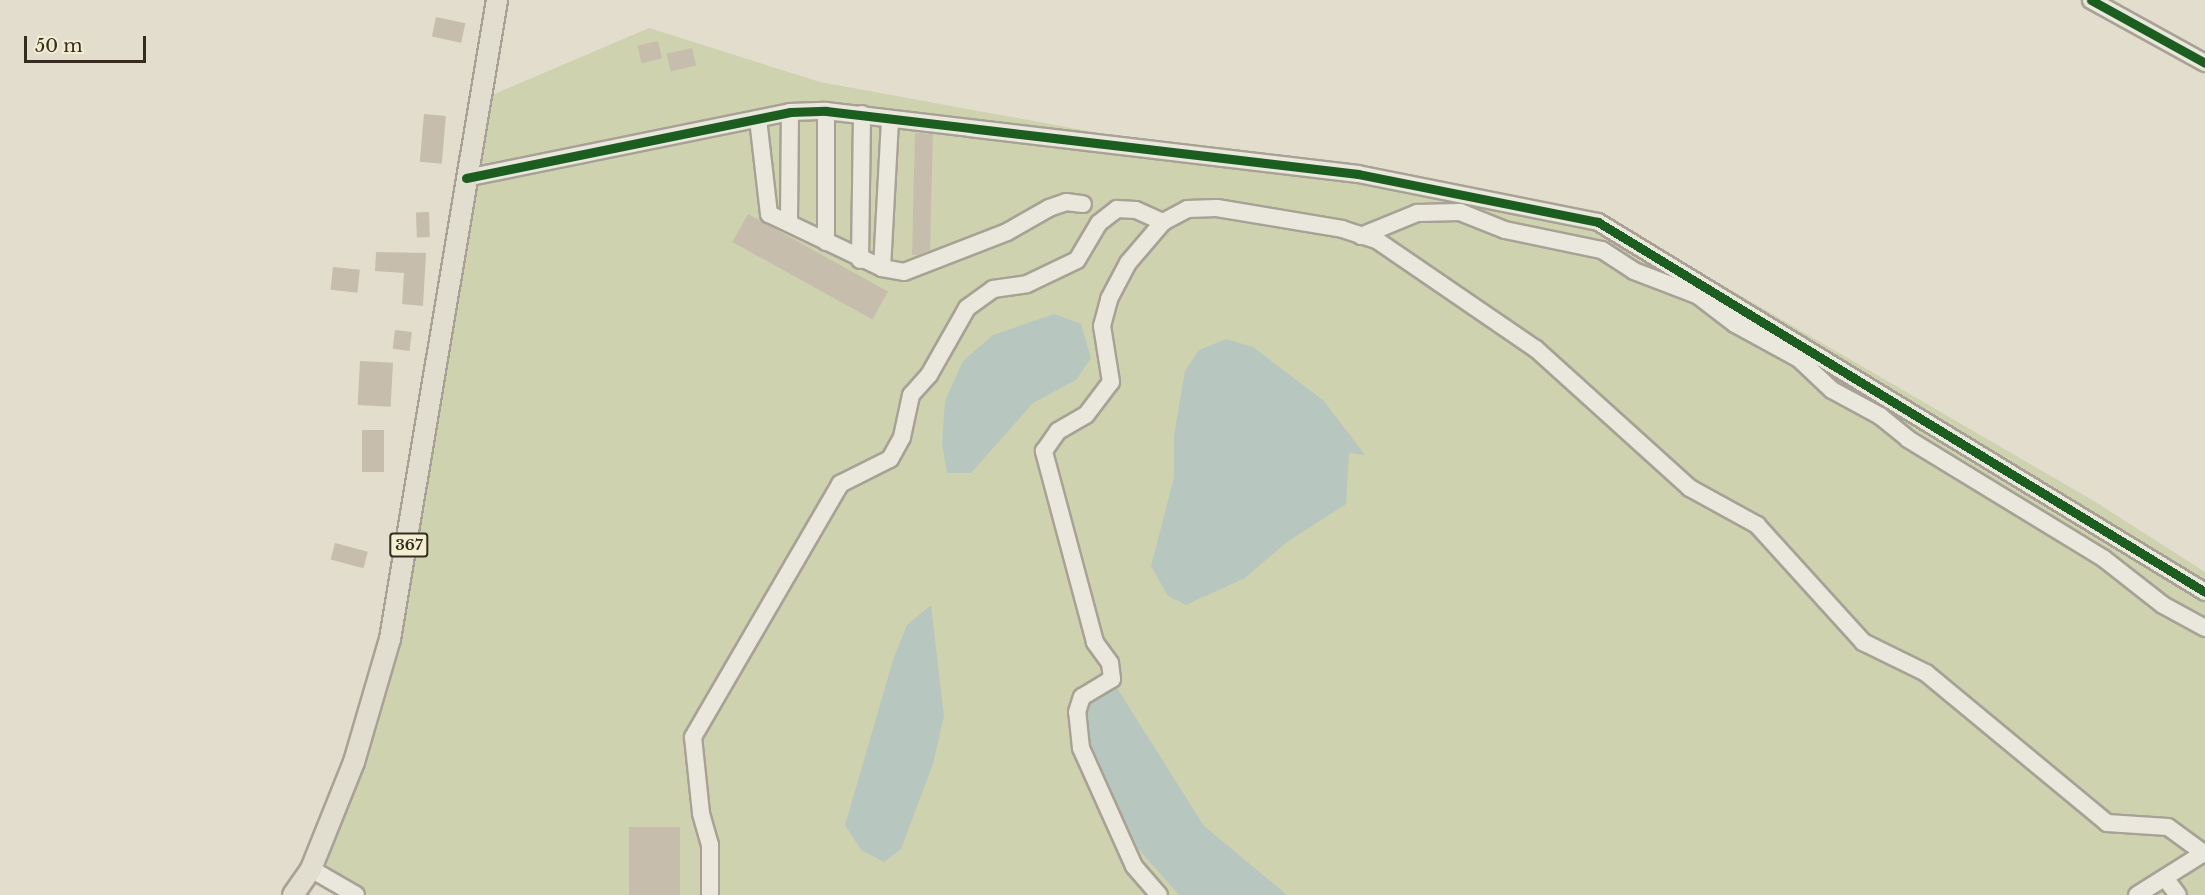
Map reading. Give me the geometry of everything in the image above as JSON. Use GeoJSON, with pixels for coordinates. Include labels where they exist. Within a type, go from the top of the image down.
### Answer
{"type":"FeatureCollection","features":[{"type":"Feature","properties":{"kind":"main road","name":"367"},"geometry":{"type":"LineString","coordinates":[[293,895],[311,869],[354,762],[390,639],[497,0]]}},
{"type":"Feature","properties":{"kind":"street"},"geometry":{"type":"LineString","coordinates":[[2091,0],[2205,63]]}},
{"type":"Feature","properties":{"kind":"street"},"geometry":{"type":"LineString","coordinates":[[466,178],[790,112],[826,111],[1358,174],[1598,222],[2205,592]]}},
{"type":"Feature","properties":{"kind":"street"},"geometry":{"type":"LineString","coordinates":[[826,111],[826,242]]}},
{"type":"Feature","properties":{"kind":"street"},"geometry":{"type":"LineString","coordinates":[[789,221],[790,112]]}},
{"type":"Feature","properties":{"kind":"street"},"geometry":{"type":"LineString","coordinates":[[860,260],[862,114]]}},
{"type":"Feature","properties":{"kind":"street"},"geometry":{"type":"LineString","coordinates":[[758,119],[769,214],[789,221],[860,260],[882,268],[903,272],[1007,232],[1049,208],[1066,202],[1136,210],[1163,222]]}},
{"type":"Feature","properties":{"kind":"street"},"geometry":{"type":"LineString","coordinates":[[882,268],[890,119]]}},
{"type":"Feature","properties":{"kind":"street"},"geometry":{"type":"LineString","coordinates":[[1083,204],[1099,223]]}},
{"type":"Feature","properties":{"kind":"street"},"geometry":{"type":"LineString","coordinates":[[1159,895],[1134,866],[1081,748],[1077,712],[1082,697],[1112,680],[1111,671],[1095,642],[1044,451],[1058,431],[1086,415],[1111,382],[1102,326],[1109,298],[1128,262],[1163,222],[1187,209],[1217,208],[1378,241],[1536,349],[1690,488],[1757,525],[1863,642],[1926,673],[2107,823],[2168,827],[2204,854],[2137,895]]}},
{"type":"Feature","properties":{"kind":"street"},"geometry":{"type":"LineString","coordinates":[[710,895],[710,845],[700,813],[693,737],[709,706],[757,633],[768,605],[840,484],[890,459],[902,437],[911,395],[929,375],[967,309],[993,289],[1027,284],[1077,260],[1099,223],[1117,209]]}},
{"type":"Feature","properties":{"kind":"street"},"geometry":{"type":"LineString","coordinates":[[1361,236],[1417,213],[1460,212],[1505,230],[1602,250],[1634,271],[1697,294],[1735,324],[1799,359],[1832,390],[1880,416],[1908,439],[2103,558],[2163,605],[2205,628]]}},
{"type":"Feature","properties":{"kind":"street"},"geometry":{"type":"LineString","coordinates":[[311,869],[356,895]]}},
{"type":"Feature","properties":{"kind":"street"},"geometry":{"type":"LineString","coordinates":[[2165,878],[2178,895]]}},
{"type":"Feature","properties":{"kind":"green space"},"geometry":{"type":"Polygon","coordinates":[[[649,28],[820,82],[1372,183],[1600,214],[2094,501],[2205,572],[2205,895],[344,895],[312,880],[380,690],[492,95],[649,28]]]}},
{"type":"Feature","properties":{"kind":"shaded area"},"geometry":{"type":"Polygon","coordinates":[[[1054,314],[1081,324],[1091,358],[1076,380],[1033,403],[971,473],[947,473],[942,444],[945,401],[963,361],[993,335],[1054,314]]]}},
{"type":"Feature","properties":{"kind":"shaded area"},"geometry":{"type":"Polygon","coordinates":[[[1226,339],[1253,347],[1324,401],[1365,455],[1349,453],[1346,504],[1287,542],[1245,578],[1186,605],[1168,596],[1151,566],[1174,477],[1174,436],[1185,371],[1199,350],[1226,339]]]}},
{"type":"Feature","properties":{"kind":"shaded area"},"geometry":{"type":"Polygon","coordinates":[[[931,605],[944,716],[933,764],[901,849],[884,862],[861,850],[845,825],[894,657],[907,625],[931,605]]]}},
{"type":"Feature","properties":{"kind":"shaded area"},"geometry":{"type":"Polygon","coordinates":[[[1092,687],[1117,688],[1204,826],[1287,895],[1179,895],[1139,850],[1091,747],[1084,708],[1092,687]]]}},
{"type":"Feature","properties":{"kind":"building"},"geometry":{"type":"Polygon","coordinates":[[[436,17],[465,23],[461,43],[432,37],[436,17]]]}},
{"type":"Feature","properties":{"kind":"building"},"geometry":{"type":"Polygon","coordinates":[[[658,41],[662,59],[642,63],[638,46],[658,41]]]}},
{"type":"Feature","properties":{"kind":"building"},"geometry":{"type":"Polygon","coordinates":[[[692,48],[696,66],[671,71],[667,54],[692,48]]]}},
{"type":"Feature","properties":{"kind":"building"},"geometry":{"type":"Polygon","coordinates":[[[424,114],[446,116],[442,164],[420,162],[424,114]]]}},
{"type":"Feature","properties":{"kind":"building"},"geometry":{"type":"Polygon","coordinates":[[[915,133],[933,134],[930,250],[912,255],[915,133]]]}},
{"type":"Feature","properties":{"kind":"building"},"geometry":{"type":"Polygon","coordinates":[[[416,212],[429,212],[430,237],[417,237],[416,212]]]}},
{"type":"Feature","properties":{"kind":"building"},"geometry":{"type":"Polygon","coordinates":[[[748,214],[888,292],[872,320],[732,242],[748,214]]]}},
{"type":"Feature","properties":{"kind":"building"},"geometry":{"type":"Polygon","coordinates":[[[376,252],[426,253],[423,306],[402,304],[404,273],[375,271],[376,252]]]}},
{"type":"Feature","properties":{"kind":"building"},"geometry":{"type":"Polygon","coordinates":[[[333,267],[360,270],[357,293],[331,290],[333,267]]]}},
{"type":"Feature","properties":{"kind":"building"},"geometry":{"type":"Polygon","coordinates":[[[395,330],[412,332],[410,351],[393,349],[395,330]]]}},
{"type":"Feature","properties":{"kind":"building"},"geometry":{"type":"Polygon","coordinates":[[[360,361],[393,363],[391,407],[358,405],[360,361]]]}},
{"type":"Feature","properties":{"kind":"building"},"geometry":{"type":"Polygon","coordinates":[[[362,430],[384,430],[384,472],[362,472],[362,430]]]}},
{"type":"Feature","properties":{"kind":"building"},"geometry":{"type":"Polygon","coordinates":[[[335,543],[368,552],[363,568],[331,559],[335,543]]]}},
{"type":"Feature","properties":{"kind":"building"},"geometry":{"type":"Polygon","coordinates":[[[629,827],[680,827],[680,895],[629,895],[629,827]]]}},
{"type":"Feature","properties":{"kind":"cycle path"},"geometry":{"type":"LineString","coordinates":[[2091,0],[2205,63]]}},
{"type":"Feature","properties":{"kind":"cycle path"},"geometry":{"type":"LineString","coordinates":[[466,178],[790,112],[826,111],[1358,174],[1598,222],[2205,592]]}}]}
